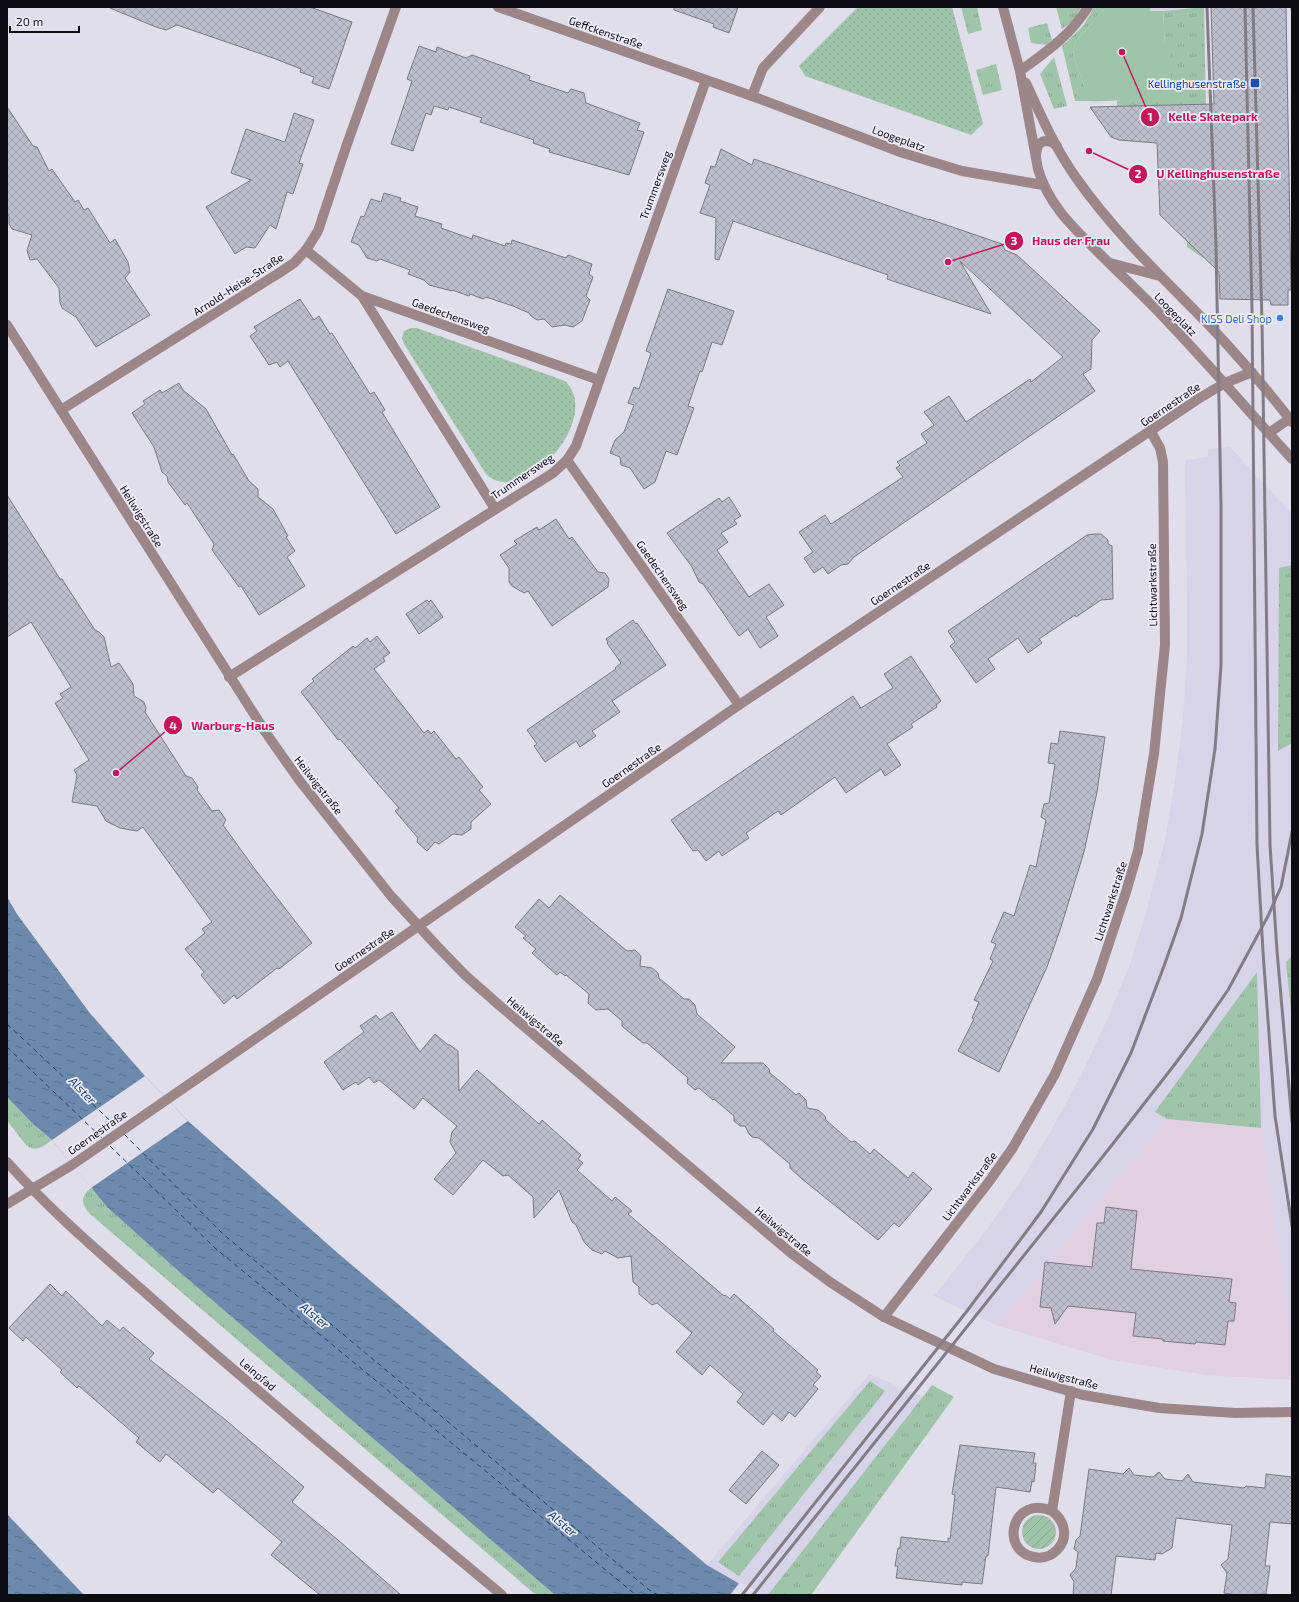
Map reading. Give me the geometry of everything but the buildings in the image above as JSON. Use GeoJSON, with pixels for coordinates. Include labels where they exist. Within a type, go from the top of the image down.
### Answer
{"type":"FeatureCollection","features":[{"type":"Feature","properties":{"kind":"street","name":"Arnold-Heise-Straße"},"geometry":{"type":"LineString","coordinates":[[61,410],[279,273],[294,263],[306,250],[318,231],[396,7]]}},
{"type":"Feature","properties":{"kind":"street","name":"Geffckenstraße"},"geometry":{"type":"LineString","coordinates":[[498,7],[706,80]]}},
{"type":"Feature","properties":{"kind":"street"},"geometry":{"type":"LineString","coordinates":[[752,96],[763,68],[820,7]]}},
{"type":"Feature","properties":{"kind":"street","name":"Loogeplatz"},"geometry":{"type":"LineString","coordinates":[[1003,7],[1020,71],[1043,185],[1062,216],[1170,324],[1225,384]]}},
{"type":"Feature","properties":{"kind":"street"},"geometry":{"type":"LineString","coordinates":[[1020,71],[1065,36],[1081,18],[1088,7]]}},
{"type":"Feature","properties":{"kind":"street","name":"Loogeplatz"},"geometry":{"type":"LineString","coordinates":[[1020,71],[1058,148],[1076,178],[1100,210],[1160,276],[1252,372]]}},
{"type":"Feature","properties":{"kind":"street","name":"Loogeplatz"},"geometry":{"type":"LineString","coordinates":[[706,80],[903,153],[962,171],[1043,185]]}},
{"type":"Feature","properties":{"kind":"street","name":"Trummersweg"},"geometry":{"type":"LineString","coordinates":[[229,677],[553,473],[567,460],[576,446],[706,80]]}},
{"type":"Feature","properties":{"kind":"street"},"geometry":{"type":"LineString","coordinates":[[1036,155],[1036,148],[1044,141],[1051,141],[1058,148]]}},
{"type":"Feature","properties":{"kind":"street","name":"Gaedechensweg"},"geometry":{"type":"LineString","coordinates":[[306,250],[362,296],[495,509]]}},
{"type":"Feature","properties":{"kind":"street","name":"Loogeplatz"},"geometry":{"type":"LineString","coordinates":[[1108,263],[1160,276]]}},
{"type":"Feature","properties":{"kind":"street","name":"Gaedechensweg"},"geometry":{"type":"LineString","coordinates":[[362,296],[599,380]]}},
{"type":"Feature","properties":{"kind":"street","name":"Heilwigstraße"},"geometry":{"type":"LineString","coordinates":[[7,325],[229,677],[266,733],[299,780],[391,896],[460,970],[498,1005],[791,1253],[830,1282],[884,1317],[994,1369],[1070,1391],[1159,1408],[1235,1413],[1292,1412]]}},
{"type":"Feature","properties":{"kind":"street"},"geometry":{"type":"LineString","coordinates":[[1252,372],[1291,419],[1269,434]]}},
{"type":"Feature","properties":{"kind":"street","name":"Goernestraße"},"geometry":{"type":"LineString","coordinates":[[7,1204],[72,1165],[167,1098],[739,705],[1198,399],[1225,384],[1252,372]]}},
{"type":"Feature","properties":{"kind":"street"},"geometry":{"type":"LineString","coordinates":[[1225,384],[1292,459]]}},
{"type":"Feature","properties":{"kind":"street","name":"Lichtwarkstraße"},"geometry":{"type":"LineString","coordinates":[[884,1317],[988,1183],[1012,1149],[1055,1074],[1097,979],[1126,892],[1138,851],[1154,754],[1165,645],[1163,462],[1160,448],[1150,432]]}},
{"type":"Feature","properties":{"kind":"street","name":"Gaedechensweg"},"geometry":{"type":"LineString","coordinates":[[567,460],[739,705]]}},
{"type":"Feature","properties":{"kind":"street","name":"Leinpfad"},"geometry":{"type":"LineString","coordinates":[[7,1162],[32,1190],[65,1221],[224,1362],[502,1595]]}},
{"type":"Feature","properties":{"kind":"street"},"geometry":{"type":"LineString","coordinates":[[1052,1511],[1070,1391]]}},
{"type":"Feature","properties":{"kind":"street"},"geometry":{"type":"LineString","coordinates":[[1032,1508],[1045,1508],[1052,1511],[1060,1519],[1064,1530],[1062,1543],[1058,1549],[1052,1555],[1044,1558],[1036,1558],[1023,1553],[1014,1537],[1014,1525],[1018,1517],[1023,1512],[1032,1508]]}},
{"type":"Feature","properties":{"kind":"shaded area"},"geometry":{"type":"Polygon","coordinates":[[[1150,7],[1204,7],[1150,11],[1150,7]]]}},
{"type":"Feature","properties":{"kind":"shaded area"},"geometry":{"type":"Polygon","coordinates":[[[1230,447],[1292,514],[1292,1346],[1261,1128],[1167,1119],[996,1325],[934,1296],[987,1229],[1020,1182],[1052,1129],[1081,1075],[1107,1020],[1130,964],[1147,909],[1165,840],[1183,719],[1187,659],[1185,460],[1208,457],[1208,449],[1230,447]]]}},
{"type":"Feature","properties":{"kind":"shaded area"},"geometry":{"type":"Polygon","coordinates":[[[1167,1119],[1261,1128],[1292,1346],[1292,1380],[1205,1375],[1112,1360],[996,1325],[1167,1119]]]}},
{"type":"Feature","properties":{"kind":"shaded area"},"geometry":{"type":"Polygon","coordinates":[[[869,1374],[933,1401],[784,1595],[759,1595],[707,1565],[869,1374]]]}},
{"type":"Feature","properties":{"kind":"green space"},"geometry":{"type":"Polygon","coordinates":[[[858,7],[952,7],[983,124],[971,135],[805,76],[799,66],[858,7]]]}},
{"type":"Feature","properties":{"kind":"green space"},"geometry":{"type":"Polygon","coordinates":[[[961,7],[977,7],[982,30],[968,34],[961,7]]]}},
{"type":"Feature","properties":{"kind":"green space"},"geometry":{"type":"Polygon","coordinates":[[[1056,7],[1081,7],[1074,20],[1062,29],[1056,7]]]}},
{"type":"Feature","properties":{"kind":"green space"},"geometry":{"type":"Polygon","coordinates":[[[1094,7],[1106,7],[1076,41],[1073,55],[1085,88],[1085,101],[1075,101],[1062,46],[1084,25],[1094,7]]]}},
{"type":"Feature","properties":{"kind":"green space"},"geometry":{"type":"Polygon","coordinates":[[[1106,7],[1150,7],[1150,11],[1163,11],[1165,46],[1170,50],[1172,97],[1085,101],[1085,88],[1073,55],[1076,41],[1106,7]]]}},
{"type":"Feature","properties":{"kind":"green space"},"geometry":{"type":"Polygon","coordinates":[[[1204,7],[1209,258],[1203,258],[1187,247],[1184,105],[1117,107],[1117,101],[1127,99],[1165,47],[1163,11],[1204,7]]]}},
{"type":"Feature","properties":{"kind":"green space"},"geometry":{"type":"Polygon","coordinates":[[[1047,23],[1052,40],[1047,45],[1031,43],[1028,28],[1047,23]]]}},
{"type":"Feature","properties":{"kind":"green space"},"geometry":{"type":"Polygon","coordinates":[[[1054,57],[1067,106],[1054,109],[1040,74],[1054,57]]]}},
{"type":"Feature","properties":{"kind":"green space"},"geometry":{"type":"Polygon","coordinates":[[[996,64],[1002,90],[983,95],[976,70],[996,64]]]}},
{"type":"Feature","properties":{"kind":"green space"},"geometry":{"type":"Polygon","coordinates":[[[411,328],[417,328],[565,381],[574,397],[574,416],[567,436],[554,454],[538,470],[519,480],[502,482],[486,474],[404,344],[402,338],[404,331],[411,328]]]}},
{"type":"Feature","properties":{"kind":"green space"},"geometry":{"type":"Polygon","coordinates":[[[1292,565],[1292,743],[1278,751],[1279,568],[1292,565]]]}},
{"type":"Feature","properties":{"kind":"green space"},"geometry":{"type":"Polygon","coordinates":[[[1292,956],[1292,1021],[1286,962],[1292,956]]]}},
{"type":"Feature","properties":{"kind":"green space"},"geometry":{"type":"Polygon","coordinates":[[[1257,972],[1261,1128],[1167,1119],[1155,1112],[1257,972]]]}},
{"type":"Feature","properties":{"kind":"green space"},"geometry":{"type":"Polygon","coordinates":[[[7,1097],[32,1123],[52,1140],[46,1145],[36,1149],[24,1143],[7,1119],[7,1097]]]}},
{"type":"Feature","properties":{"kind":"green space"},"geometry":{"type":"Polygon","coordinates":[[[91,1188],[107,1207],[176,1269],[555,1595],[536,1595],[90,1214],[83,1204],[83,1198],[87,1191],[91,1188]]]}},
{"type":"Feature","properties":{"kind":"green space"},"geometry":{"type":"Polygon","coordinates":[[[870,1381],[885,1391],[739,1576],[718,1562],[870,1381]]]}},
{"type":"Feature","properties":{"kind":"green space"},"geometry":{"type":"Polygon","coordinates":[[[932,1385],[954,1397],[811,1595],[768,1595],[932,1385]]]}},
{"type":"Feature","properties":{"kind":"green space"},"geometry":{"type":"Polygon","coordinates":[[[1042,1515],[1049,1517],[1054,1522],[1056,1532],[1054,1542],[1049,1547],[1036,1549],[1029,1547],[1024,1542],[1022,1529],[1024,1522],[1029,1517],[1042,1515]]]}},
{"type":"Feature","properties":{"kind":"water","name":"Alster"},"geometry":{"type":"Polygon","coordinates":[[[7,897],[17,914],[89,1012],[145,1076],[188,1121],[340,1255],[707,1565],[759,1595],[555,1595],[176,1269],[107,1207],[52,1140],[32,1123],[7,1097],[7,897]]]}},
{"type":"Feature","properties":{"kind":"water"},"geometry":{"type":"Polygon","coordinates":[[[7,1514],[84,1595],[7,1595],[7,1514]]]}},
{"type":"Feature","properties":{"kind":"pier"},"geometry":{"type":"Polygon","coordinates":[[[145,1076],[188,1121],[91,1188],[52,1140],[145,1076]]]}},
{"type":"Feature","properties":{"kind":"pier"},"geometry":{"type":"Polygon","coordinates":[[[740,1582],[760,1593],[761,1595],[730,1595],[740,1582]]]}},
{"type":"Feature","properties":{"kind":"ferry route"},"geometry":{"type":"LineString","coordinates":[[7,1024],[118,1128]]}},
{"type":"Feature","properties":{"kind":"ferry route"},"geometry":{"type":"LineString","coordinates":[[7,1047],[102,1138]]}},
{"type":"Feature","properties":{"kind":"ferry route"},"geometry":{"type":"LineString","coordinates":[[124,1134],[223,1234],[648,1589],[658,1595]]}},
{"type":"Feature","properties":{"kind":"ferry route"},"geometry":{"type":"LineString","coordinates":[[110,1146],[215,1248],[636,1595]]}},
{"type":"Feature","properties":{"kind":"railway"},"geometry":{"type":"LineString","coordinates":[[742,1595],[967,1311],[1041,1212],[1093,1129],[1131,1053],[1181,918],[1202,834],[1215,749],[1221,665],[1221,506],[1216,246],[1207,7]]}},
{"type":"Feature","properties":{"kind":"railway"},"geometry":{"type":"LineString","coordinates":[[1245,7],[1252,310],[1257,845],[1275,1116],[1292,1226]]}},
{"type":"Feature","properties":{"kind":"railway"},"geometry":{"type":"LineString","coordinates":[[1253,7],[1262,321],[1270,845],[1277,951],[1292,1122]]}},
{"type":"Feature","properties":{"kind":"railway"},"geometry":{"type":"LineString","coordinates":[[753,1595],[1108,1150],[1201,1029],[1228,990],[1268,916],[1281,887],[1292,832]]}},
{"type":"Feature","properties":{"kind":"place","name":"Kelle Skatepark"},"geometry":{"type":"Point","coordinates":[1122,52]}},
{"type":"Feature","properties":{"kind":"place","name":"Kellinghusenstraße"},"geometry":{"type":"Point","coordinates":[1255,83]}},
{"type":"Feature","properties":{"kind":"place","name":"U Kellinghusenstraße"},"geometry":{"type":"Point","coordinates":[1089,151]}},
{"type":"Feature","properties":{"kind":"place","name":"Haus der Frau"},"geometry":{"type":"Point","coordinates":[948,262]}},
{"type":"Feature","properties":{"kind":"place","name":"KISS Deli Shop"},"geometry":{"type":"Point","coordinates":[1280,318]}},
{"type":"Feature","properties":{"kind":"place","name":"Warburg-Haus"},"geometry":{"type":"Point","coordinates":[116,773]}}]}
